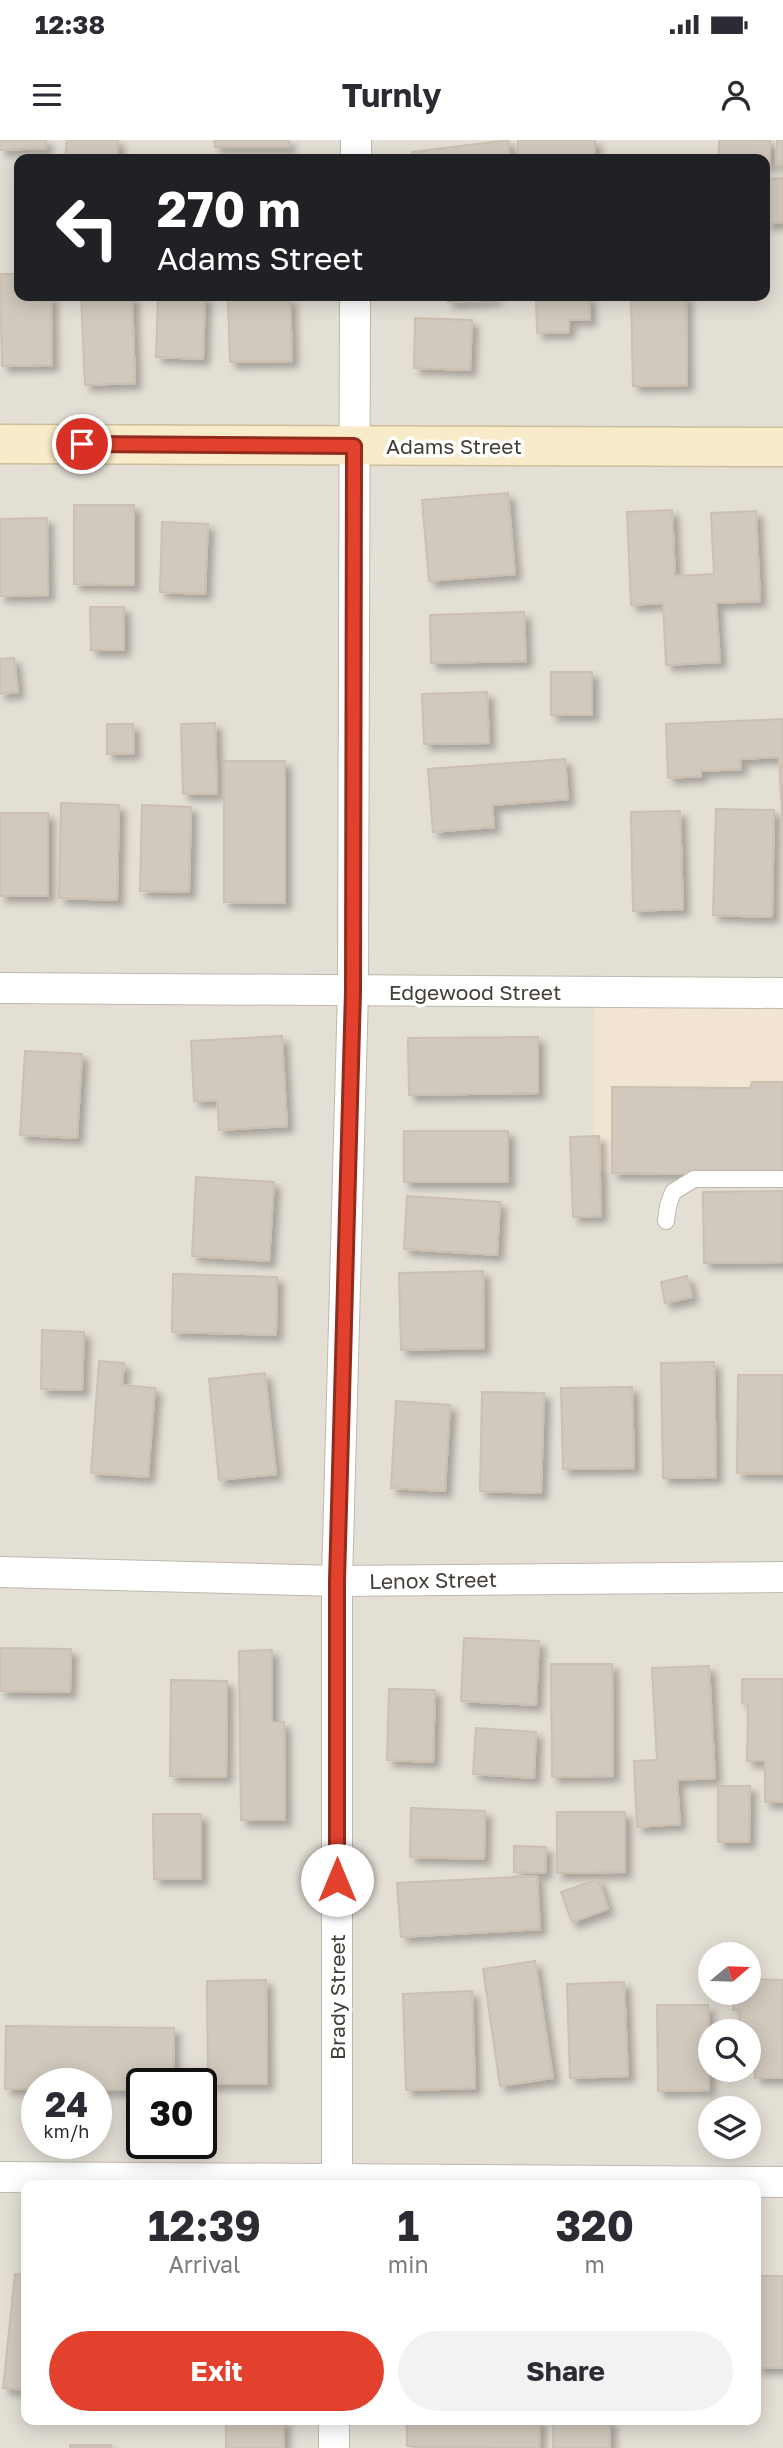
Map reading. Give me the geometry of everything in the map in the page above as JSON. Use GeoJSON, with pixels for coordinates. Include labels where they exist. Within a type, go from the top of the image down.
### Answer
{"type":"FeatureCollection","features":[{"type":"Feature","properties":{"kind":"street","name":"Brady Street"},"geometry":{"type":"LineString","coordinates":[[337,2180],[337,1581],[353,991],[355,301]]}},
{"type":"Feature","properties":{"kind":"street","name":"Adams Street"},"geometry":{"type":"LineString","coordinates":[[0,444],[783,447]]}},
{"type":"Feature","properties":{"kind":"street","name":"Edgewood Street"},"geometry":{"type":"LineString","coordinates":[[0,988],[783,993]]}},
{"type":"Feature","properties":{"kind":"street","name":"Lenox Street"},"geometry":{"type":"LineString","coordinates":[[0,1572],[337,1581],[783,1577]]}},
{"type":"Feature","properties":{"kind":"street"},"geometry":{"type":"LineString","coordinates":[[0,2177],[202,2180]]}},
{"type":"Feature","properties":{"kind":"street"},"geometry":{"type":"LineString","coordinates":[[761,2182],[783,2182]]}},
{"type":"Feature","properties":{"kind":"street"},"geometry":{"type":"LineString","coordinates":[[334,2425],[334,2448]]}},
{"type":"Feature","properties":{"kind":"lane"},"geometry":{"type":"LineString","coordinates":[[666,1221],[673,1192],[694,1179],[783,1179]]}},
{"type":"Feature","properties":{"kind":"shaded area"},"geometry":{"type":"Polygon","coordinates":[[[0,140],[783,140],[783,2448],[0,2448],[0,140]]]}},
{"type":"Feature","properties":{"kind":"shaded area"},"geometry":{"type":"Polygon","coordinates":[[[594,1004],[783,1006],[783,1175],[593,1172],[594,1004]]]}},
{"type":"Feature","properties":{"kind":"building"},"geometry":{"type":"Polygon","coordinates":[[[0,140],[46,140],[46,148],[0,150],[0,140]]]}},
{"type":"Feature","properties":{"kind":"building"},"geometry":{"type":"Polygon","coordinates":[[[67,140],[118,140],[117,154],[66,154],[67,140]]]}},
{"type":"Feature","properties":{"kind":"building"},"geometry":{"type":"Polygon","coordinates":[[[214,140],[289,140],[289,147],[215,147],[214,140]]]}},
{"type":"Feature","properties":{"kind":"building"},"geometry":{"type":"Polygon","coordinates":[[[508,140],[509,154],[412,154],[508,140]]]}},
{"type":"Feature","properties":{"kind":"building"},"geometry":{"type":"Polygon","coordinates":[[[518,140],[595,140],[595,154],[518,154],[518,140]]]}},
{"type":"Feature","properties":{"kind":"building"},"geometry":{"type":"Polygon","coordinates":[[[719,140],[770,140],[770,154],[719,154],[719,140]]]}},
{"type":"Feature","properties":{"kind":"building"},"geometry":{"type":"Polygon","coordinates":[[[777,140],[783,140],[783,165],[776,165],[777,140]]]}},
{"type":"Feature","properties":{"kind":"building"},"geometry":{"type":"Polygon","coordinates":[[[783,178],[783,222],[770,224],[770,179],[783,178]]]}},
{"type":"Feature","properties":{"kind":"building"},"geometry":{"type":"Polygon","coordinates":[[[0,274],[14,274],[14,301],[51,301],[52,365],[2,366],[0,274]]]}},
{"type":"Feature","properties":{"kind":"building"},"geometry":{"type":"Polygon","coordinates":[[[81,301],[132,301],[135,383],[85,385],[81,301]]]}},
{"type":"Feature","properties":{"kind":"building"},"geometry":{"type":"Polygon","coordinates":[[[158,301],[205,301],[203,359],[156,357],[158,301]]]}},
{"type":"Feature","properties":{"kind":"building"},"geometry":{"type":"Polygon","coordinates":[[[228,301],[290,301],[292,361],[230,362],[228,301]]]}},
{"type":"Feature","properties":{"kind":"building"},"geometry":{"type":"Polygon","coordinates":[[[536,301],[589,301],[590,320],[569,320],[569,332],[537,333],[536,301]]]}},
{"type":"Feature","properties":{"kind":"building"},"geometry":{"type":"Polygon","coordinates":[[[631,301],[686,301],[687,385],[633,386],[631,301]]]}},
{"type":"Feature","properties":{"kind":"building"},"geometry":{"type":"Polygon","coordinates":[[[415,318],[472,320],[470,370],[414,368],[415,318]]]}},
{"type":"Feature","properties":{"kind":"building"},"geometry":{"type":"Polygon","coordinates":[[[508,493],[515,574],[429,581],[422,500],[508,493]]]}},
{"type":"Feature","properties":{"kind":"building"},"geometry":{"type":"Polygon","coordinates":[[[74,505],[134,505],[134,585],[74,584],[74,505]]]}},
{"type":"Feature","properties":{"kind":"building"},"geometry":{"type":"Polygon","coordinates":[[[672,510],[675,576],[714,574],[711,513],[756,511],[760,601],[716,603],[720,662],[666,665],[663,603],[631,605],[627,512],[672,510]]]}},
{"type":"Feature","properties":{"kind":"building"},"geometry":{"type":"Polygon","coordinates":[[[47,518],[48,595],[0,596],[0,519],[47,518]]]}},
{"type":"Feature","properties":{"kind":"building"},"geometry":{"type":"Polygon","coordinates":[[[162,522],[208,524],[205,594],[160,592],[162,522]]]}},
{"type":"Feature","properties":{"kind":"building"},"geometry":{"type":"Polygon","coordinates":[[[90,607],[124,607],[124,650],[91,650],[90,607]]]}},
{"type":"Feature","properties":{"kind":"building"},"geometry":{"type":"Polygon","coordinates":[[[524,612],[526,661],[431,663],[430,615],[524,612]]]}},
{"type":"Feature","properties":{"kind":"building"},"geometry":{"type":"Polygon","coordinates":[[[14,658],[18,692],[0,694],[0,659],[14,658]]]}},
{"type":"Feature","properties":{"kind":"building"},"geometry":{"type":"Polygon","coordinates":[[[551,672],[592,672],[592,715],[551,715],[551,672]]]}},
{"type":"Feature","properties":{"kind":"building"},"geometry":{"type":"Polygon","coordinates":[[[487,692],[489,743],[424,744],[422,694],[487,692]]]}},
{"type":"Feature","properties":{"kind":"building"},"geometry":{"type":"Polygon","coordinates":[[[783,719],[783,831],[779,757],[740,759],[741,769],[701,771],[701,776],[668,778],[666,724],[783,719]]]}},
{"type":"Feature","properties":{"kind":"building"},"geometry":{"type":"Polygon","coordinates":[[[215,723],[217,794],[183,794],[181,724],[215,723]]]}},
{"type":"Feature","properties":{"kind":"building"},"geometry":{"type":"Polygon","coordinates":[[[107,724],[133,724],[134,753],[107,754],[107,724]]]}},
{"type":"Feature","properties":{"kind":"building"},"geometry":{"type":"Polygon","coordinates":[[[565,759],[568,799],[492,805],[494,827],[433,832],[428,769],[565,759]]]}},
{"type":"Feature","properties":{"kind":"building"},"geometry":{"type":"Polygon","coordinates":[[[224,761],[285,761],[285,903],[224,902],[224,761]]]}},
{"type":"Feature","properties":{"kind":"building"},"geometry":{"type":"Polygon","coordinates":[[[61,803],[119,805],[117,900],[59,898],[61,803]]]}},
{"type":"Feature","properties":{"kind":"building"},"geometry":{"type":"Polygon","coordinates":[[[142,805],[191,807],[189,892],[140,891],[142,805]]]}},
{"type":"Feature","properties":{"kind":"building"},"geometry":{"type":"Polygon","coordinates":[[[716,809],[774,810],[772,917],[713,915],[716,809]]]}},
{"type":"Feature","properties":{"kind":"building"},"geometry":{"type":"Polygon","coordinates":[[[680,811],[683,909],[633,911],[631,812],[680,811]]]}},
{"type":"Feature","properties":{"kind":"building"},"geometry":{"type":"Polygon","coordinates":[[[0,813],[48,813],[48,896],[0,896],[0,813]]]}},
{"type":"Feature","properties":{"kind":"building"},"geometry":{"type":"Polygon","coordinates":[[[282,1036],[287,1126],[219,1130],[217,1100],[194,1101],[191,1041],[282,1036]]]}},
{"type":"Feature","properties":{"kind":"building"},"geometry":{"type":"Polygon","coordinates":[[[538,1037],[538,1093],[409,1095],[408,1038],[538,1037]]]}},
{"type":"Feature","properties":{"kind":"building"},"geometry":{"type":"Polygon","coordinates":[[[25,1051],[82,1054],[77,1138],[20,1135],[25,1051]]]}},
{"type":"Feature","properties":{"kind":"building"},"geometry":{"type":"Polygon","coordinates":[[[752,1082],[783,1082],[783,1175],[612,1173],[612,1087],[750,1088],[752,1082]]]}},
{"type":"Feature","properties":{"kind":"building"},"geometry":{"type":"Polygon","coordinates":[[[404,1131],[508,1131],[508,1182],[404,1182],[404,1131]]]}},
{"type":"Feature","properties":{"kind":"building"},"geometry":{"type":"Polygon","coordinates":[[[599,1136],[601,1216],[573,1217],[570,1137],[599,1136]]]}},
{"type":"Feature","properties":{"kind":"building"},"geometry":{"type":"Polygon","coordinates":[[[196,1177],[274,1182],[269,1261],[192,1256],[196,1177]]]}},
{"type":"Feature","properties":{"kind":"building"},"geometry":{"type":"Polygon","coordinates":[[[783,1191],[783,1262],[704,1263],[703,1192],[783,1191]]]}},
{"type":"Feature","properties":{"kind":"building"},"geometry":{"type":"Polygon","coordinates":[[[407,1196],[500,1202],[497,1255],[404,1249],[407,1196]]]}},
{"type":"Feature","properties":{"kind":"building"},"geometry":{"type":"Polygon","coordinates":[[[483,1271],[484,1348],[401,1350],[399,1273],[483,1271]]]}},
{"type":"Feature","properties":{"kind":"building"},"geometry":{"type":"Polygon","coordinates":[[[173,1274],[277,1277],[276,1335],[172,1332],[173,1274]]]}},
{"type":"Feature","properties":{"kind":"building"},"geometry":{"type":"Polygon","coordinates":[[[687,1276],[692,1297],[665,1303],[661,1282],[687,1276]]]}},
{"type":"Feature","properties":{"kind":"building"},"geometry":{"type":"Polygon","coordinates":[[[42,1330],[84,1332],[82,1390],[41,1389],[42,1330]]]}},
{"type":"Feature","properties":{"kind":"building"},"geometry":{"type":"Polygon","coordinates":[[[99,1361],[124,1363],[122,1385],[155,1388],[148,1477],[91,1473],[99,1361]]]}},
{"type":"Feature","properties":{"kind":"building"},"geometry":{"type":"Polygon","coordinates":[[[714,1362],[716,1477],[663,1478],[661,1363],[714,1362]]]}},
{"type":"Feature","properties":{"kind":"building"},"geometry":{"type":"Polygon","coordinates":[[[265,1373],[276,1474],[219,1480],[209,1379],[265,1373]]]}},
{"type":"Feature","properties":{"kind":"building"},"geometry":{"type":"Polygon","coordinates":[[[738,1375],[783,1375],[783,1474],[737,1473],[738,1375]]]}},
{"type":"Feature","properties":{"kind":"building"},"geometry":{"type":"Polygon","coordinates":[[[632,1387],[634,1468],[563,1469],[561,1388],[632,1387]]]}},
{"type":"Feature","properties":{"kind":"building"},"geometry":{"type":"Polygon","coordinates":[[[482,1392],[544,1393],[541,1493],[480,1491],[482,1392]]]}},
{"type":"Feature","properties":{"kind":"building"},"geometry":{"type":"Polygon","coordinates":[[[396,1401],[450,1405],[445,1491],[391,1488],[396,1401]]]}},
{"type":"Feature","properties":{"kind":"building"},"geometry":{"type":"Polygon","coordinates":[[[464,1638],[539,1641],[536,1705],[461,1701],[464,1638]]]}},
{"type":"Feature","properties":{"kind":"building"},"geometry":{"type":"Polygon","coordinates":[[[0,1648],[71,1649],[70,1692],[0,1691],[0,1648]]]}},
{"type":"Feature","properties":{"kind":"building"},"geometry":{"type":"Polygon","coordinates":[[[272,1650],[272,1722],[284,1722],[285,1820],[241,1820],[239,1651],[272,1650]]]}},
{"type":"Feature","properties":{"kind":"building"},"geometry":{"type":"Polygon","coordinates":[[[551,1664],[612,1664],[613,1776],[552,1777],[551,1664]]]}},
{"type":"Feature","properties":{"kind":"building"},"geometry":{"type":"Polygon","coordinates":[[[709,1666],[715,1778],[677,1780],[680,1824],[637,1827],[634,1761],[657,1760],[652,1668],[709,1666]]]}},
{"type":"Feature","properties":{"kind":"building"},"geometry":{"type":"Polygon","coordinates":[[[742,1679],[783,1679],[783,1802],[765,1802],[765,1761],[747,1761],[748,1705],[742,1703],[742,1679]]]}},
{"type":"Feature","properties":{"kind":"building"},"geometry":{"type":"Polygon","coordinates":[[[171,1680],[227,1681],[226,1777],[170,1776],[171,1680]]]}},
{"type":"Feature","properties":{"kind":"building"},"geometry":{"type":"Polygon","coordinates":[[[389,1689],[435,1690],[433,1762],[387,1760],[389,1689]]]}},
{"type":"Feature","properties":{"kind":"building"},"geometry":{"type":"Polygon","coordinates":[[[476,1728],[536,1732],[534,1778],[473,1774],[476,1728]]]}},
{"type":"Feature","properties":{"kind":"building"},"geometry":{"type":"Polygon","coordinates":[[[718,1786],[750,1786],[749,1842],[718,1842],[718,1786]]]}},
{"type":"Feature","properties":{"kind":"building"},"geometry":{"type":"Polygon","coordinates":[[[411,1808],[485,1811],[484,1859],[410,1857],[411,1808]]]}},
{"type":"Feature","properties":{"kind":"building"},"geometry":{"type":"Polygon","coordinates":[[[557,1812],[625,1812],[625,1872],[557,1873],[557,1812]]]}},
{"type":"Feature","properties":{"kind":"building"},"geometry":{"type":"Polygon","coordinates":[[[153,1814],[201,1814],[201,1879],[154,1879],[153,1814]]]}},
{"type":"Feature","properties":{"kind":"building"},"geometry":{"type":"Polygon","coordinates":[[[514,1846],[546,1847],[545,1873],[514,1872],[514,1846]]]}},
{"type":"Feature","properties":{"kind":"building"},"geometry":{"type":"Polygon","coordinates":[[[537,1876],[540,1929],[401,1937],[397,1883],[537,1876]]]}},
{"type":"Feature","properties":{"kind":"building"},"geometry":{"type":"Polygon","coordinates":[[[598,1879],[608,1909],[572,1922],[561,1892],[598,1879]]]}},
{"type":"Feature","properties":{"kind":"building"},"geometry":{"type":"Polygon","coordinates":[[[535,1961],[553,2078],[500,2086],[483,1969],[535,1961]]]}},
{"type":"Feature","properties":{"kind":"building"},"geometry":{"type":"Polygon","coordinates":[[[761,1979],[783,1980],[783,2078],[761,2078],[761,2019],[740,2019],[740,2010],[733,2010],[733,2006],[761,2006],[761,1979]]]}},
{"type":"Feature","properties":{"kind":"building"},"geometry":{"type":"Polygon","coordinates":[[[266,1980],[267,2084],[217,2084],[217,2068],[208,2068],[207,1981],[266,1980]]]}},
{"type":"Feature","properties":{"kind":"building"},"geometry":{"type":"Polygon","coordinates":[[[624,1982],[628,2076],[570,2078],[567,1984],[624,1982]]]}},
{"type":"Feature","properties":{"kind":"building"},"geometry":{"type":"Polygon","coordinates":[[[472,1991],[475,2088],[406,2090],[403,1994],[472,1991]]]}},
{"type":"Feature","properties":{"kind":"building"},"geometry":{"type":"Polygon","coordinates":[[[657,2005],[708,2006],[708,2019],[698,2019],[698,2082],[709,2082],[709,2090],[658,2091],[657,2005]]]}},
{"type":"Feature","properties":{"kind":"building"},"geometry":{"type":"Polygon","coordinates":[[[6,2026],[174,2028],[173,2068],[126,2068],[126,2090],[112,2090],[112,2068],[21,2068],[21,2089],[5,2089],[6,2026]]]}},
{"type":"Feature","properties":{"kind":"building"},"geometry":{"type":"Polygon","coordinates":[[[15,2274],[21,2275],[21,2390],[3,2388],[15,2274]]]}},
{"type":"Feature","properties":{"kind":"building"},"geometry":{"type":"Polygon","coordinates":[[[761,2276],[783,2276],[783,2368],[761,2368],[761,2276]]]}},
{"type":"Feature","properties":{"kind":"building"},"geometry":{"type":"Polygon","coordinates":[[[226,2425],[284,2425],[284,2448],[226,2448],[226,2425]]]}},
{"type":"Feature","properties":{"kind":"building"},"geometry":{"type":"Polygon","coordinates":[[[407,2425],[540,2425],[539,2448],[407,2446],[407,2425]]]}},
{"type":"Feature","properties":{"kind":"building"},"geometry":{"type":"Polygon","coordinates":[[[553,2425],[610,2425],[610,2448],[553,2448],[553,2425]]]}},
{"type":"Feature","properties":{"kind":"building"},"geometry":{"type":"Polygon","coordinates":[[[70,2445],[111,2445],[111,2448],[70,2448],[70,2445]]]}},
{"type":"Feature","properties":{"kind":"route"},"geometry":{"type":"LineString","coordinates":[[82,444],[354,446],[353,991],[337,1581],[337,1880]]}}]}
